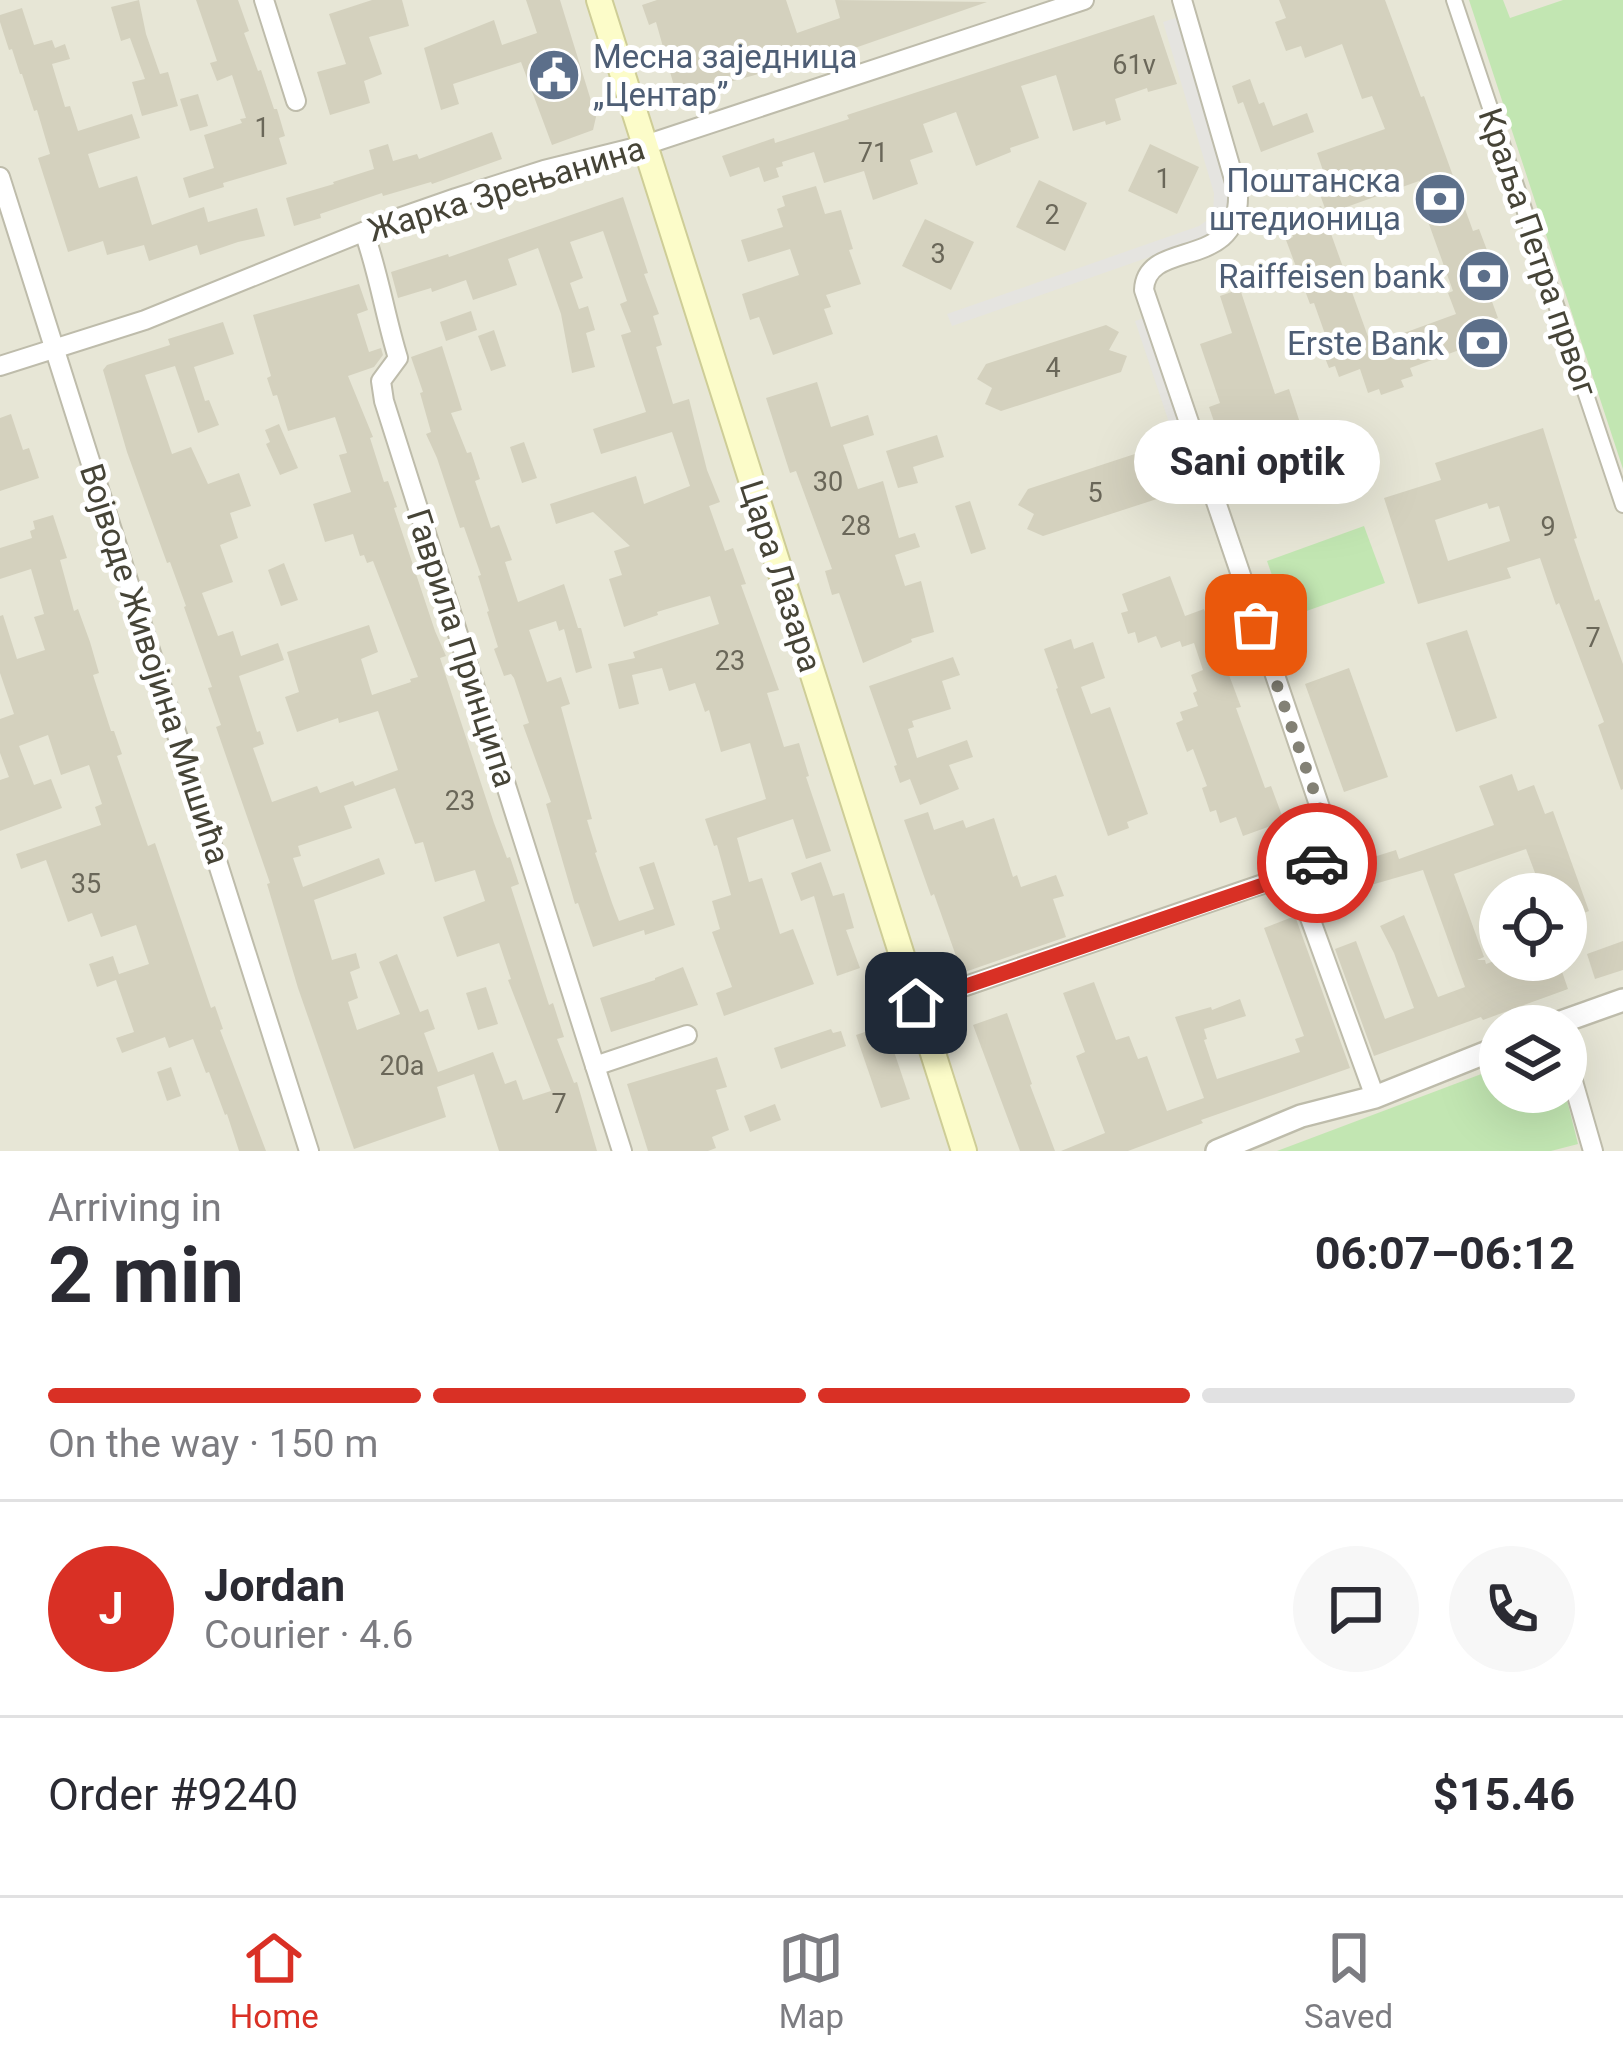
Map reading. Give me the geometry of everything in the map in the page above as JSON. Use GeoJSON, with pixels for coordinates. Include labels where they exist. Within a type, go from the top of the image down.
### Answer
{"type":"FeatureCollection","features":[{"type":"Feature","properties":{"kind":"main road","name":"Цара Лазара"},"geometry":{"type":"LineString","coordinates":[[599,0],[964,1151]]}},
{"type":"Feature","properties":{"kind":"street"},"geometry":{"type":"LineString","coordinates":[[264,0],[296,100]]}},
{"type":"Feature","properties":{"kind":"street","name":"Жарка Зрењанина"},"geometry":{"type":"LineString","coordinates":[[0,366],[145,320],[364,232],[544,170],[645,145],[1084,0]]}},
{"type":"Feature","properties":{"kind":"street"},"geometry":{"type":"LineString","coordinates":[[916,1003],[1294,874],[1317,863],[1329,847],[1329,834],[1144,290],[1144,278],[1160,263],[1206,247],[1229,232],[1239,210],[1181,0]]}},
{"type":"Feature","properties":{"kind":"street","name":"Краља Петра првог"},"geometry":{"type":"LineString","coordinates":[[1454,0],[1623,505]]}},
{"type":"Feature","properties":{"kind":"street","name":"Војводе Живојина Мишића"},"geometry":{"type":"LineString","coordinates":[[0,177],[309,1151]]}},
{"type":"Feature","properties":{"kind":"street","name":"Гаврила Принципа"},"geometry":{"type":"LineString","coordinates":[[364,232],[398,358],[382,381],[384,401],[622,1151]]}},
{"type":"Feature","properties":{"kind":"street"},"geometry":{"type":"LineString","coordinates":[[1294,874],[1375,1097]]}},
{"type":"Feature","properties":{"kind":"street"},"geometry":{"type":"LineString","coordinates":[[1587,1013],[1623,1000]]}},
{"type":"Feature","properties":{"kind":"street"},"geometry":{"type":"LineString","coordinates":[[595,1066],[687,1035]]}},
{"type":"Feature","properties":{"kind":"street"},"geometry":{"type":"LineString","coordinates":[[1217,1151],[1301,1116],[1375,1097],[1479,1055]]}},
{"type":"Feature","properties":{"kind":"street"},"geometry":{"type":"LineString","coordinates":[[1580,1113],[1590,1150]]}},
{"type":"Feature","properties":{"kind":"shaded area"},"geometry":{"type":"Polygon","coordinates":[[[0,0],[1623,0],[1623,1151],[0,1151],[0,0]]]}},
{"type":"Feature","properties":{"kind":"shaded area"},"geometry":{"type":"Polygon","coordinates":[[[1182,16],[1233,186],[1231,220],[1221,232],[952,326],[947,314],[1199,226],[1213,216],[1214,193],[1163,22],[1182,16]]]}},
{"type":"Feature","properties":{"kind":"shaded area"},"geometry":{"type":"Polygon","coordinates":[[[1150,316],[1206,483],[1191,488],[1135,321],[1150,316]]]}},
{"type":"Feature","properties":{"kind":"green space"},"geometry":{"type":"Polygon","coordinates":[[[1469,0],[1503,0],[1510,18],[1563,0],[1623,0],[1623,469],[1469,0]]]}},
{"type":"Feature","properties":{"kind":"green space"},"geometry":{"type":"Polygon","coordinates":[[[1364,526],[1385,583],[1287,618],[1267,561],[1364,526]]]}},
{"type":"Feature","properties":{"kind":"green space"},"geometry":{"type":"Polygon","coordinates":[[[1479,1075],[1479,1113],[1570,1113],[1578,1144],[1551,1151],[1277,1151],[1479,1075]]]}},
{"type":"Feature","properties":{"kind":"building"},"geometry":{"type":"Polygon","coordinates":[[[139,0],[160,74],[168,72],[178,106],[142,116],[132,82],[145,79],[130,38],[121,41],[111,7],[139,0]]]}},
{"type":"Feature","properties":{"kind":"building"},"geometry":{"type":"Polygon","coordinates":[[[196,0],[238,0],[249,31],[244,33],[277,109],[287,164],[189,198],[183,178],[214,168],[204,135],[246,118],[232,75],[217,81],[210,63],[217,61],[196,0]]]}},
{"type":"Feature","properties":{"kind":"building"},"geometry":{"type":"Polygon","coordinates":[[[372,0],[402,0],[409,26],[369,37],[382,74],[364,81],[370,103],[330,115],[317,72],[346,64],[329,14],[372,0]]]}},
{"type":"Feature","properties":{"kind":"building"},"geometry":{"type":"Polygon","coordinates":[[[526,0],[560,0],[596,117],[593,130],[552,145],[521,62],[453,84],[459,104],[441,110],[424,48],[494,20],[502,45],[537,33],[526,0]]]}},
{"type":"Feature","properties":{"kind":"building"},"geometry":{"type":"Polygon","coordinates":[[[657,0],[786,0],[797,33],[840,18],[835,0],[987,2],[826,58],[823,52],[755,75],[676,93],[656,22],[649,25],[642,5],[657,0]]]}},
{"type":"Feature","properties":{"kind":"building"},"geometry":{"type":"Polygon","coordinates":[[[1279,0],[1385,0],[1473,231],[1479,229],[1490,258],[1484,260],[1493,286],[1487,288],[1498,318],[1486,322],[1494,344],[1476,351],[1473,345],[1410,368],[1413,376],[1401,380],[1404,387],[1381,395],[1379,389],[1368,393],[1360,369],[1339,377],[1335,366],[1329,368],[1321,348],[1327,346],[1325,334],[1286,240],[1293,237],[1287,218],[1321,206],[1371,345],[1456,314],[1448,293],[1453,291],[1425,213],[1430,211],[1419,181],[1327,214],[1318,189],[1328,185],[1317,153],[1385,129],[1372,96],[1362,99],[1342,44],[1305,58],[1301,46],[1286,51],[1275,22],[1286,18],[1279,0]]]}},
{"type":"Feature","properties":{"kind":"building"},"geometry":{"type":"Polygon","coordinates":[[[22,8],[34,45],[52,40],[55,48],[65,44],[70,59],[52,64],[78,131],[132,114],[140,138],[88,154],[99,188],[137,176],[152,225],[204,207],[208,222],[257,208],[265,236],[200,255],[197,245],[149,261],[144,245],[107,255],[103,241],[68,252],[38,158],[50,154],[37,110],[0,22],[0,15],[22,8]]]}},
{"type":"Feature","properties":{"kind":"building"},"geometry":{"type":"Polygon","coordinates":[[[1154,15],[1177,84],[1115,99],[1121,120],[1106,125],[1105,121],[1073,131],[1056,75],[1021,86],[1039,138],[976,166],[956,112],[923,124],[933,152],[910,160],[918,184],[873,200],[864,171],[824,183],[814,152],[782,162],[776,168],[779,177],[764,182],[759,167],[730,177],[722,156],[849,119],[847,115],[1154,15]]]}},
{"type":"Feature","properties":{"kind":"building"},"geometry":{"type":"Polygon","coordinates":[[[1250,79],[1273,126],[1307,113],[1314,132],[1261,152],[1243,102],[1238,104],[1232,86],[1250,79]]]}},
{"type":"Feature","properties":{"kind":"building"},"geometry":{"type":"Polygon","coordinates":[[[198,94],[208,126],[190,131],[180,99],[198,94]]]}},
{"type":"Feature","properties":{"kind":"building"},"geometry":{"type":"Polygon","coordinates":[[[492,132],[502,159],[432,184],[382,193],[294,226],[286,198],[374,169],[369,150],[388,144],[393,161],[417,154],[419,159],[492,132]]]}},
{"type":"Feature","properties":{"kind":"building"},"geometry":{"type":"Polygon","coordinates":[[[1150,144],[1199,167],[1177,214],[1128,191],[1150,144]]]}},
{"type":"Feature","properties":{"kind":"building"},"geometry":{"type":"Polygon","coordinates":[[[1039,180],[1087,203],[1065,251],[1016,227],[1039,180]]]}},
{"type":"Feature","properties":{"kind":"building"},"geometry":{"type":"Polygon","coordinates":[[[816,186],[825,214],[841,210],[861,284],[826,295],[831,307],[824,309],[833,334],[773,355],[759,317],[750,320],[742,294],[799,275],[790,249],[748,262],[741,240],[783,227],[777,209],[785,206],[782,196],[816,186]]]}},
{"type":"Feature","properties":{"kind":"building"},"geometry":{"type":"Polygon","coordinates":[[[623,197],[659,314],[653,316],[662,345],[656,347],[673,404],[689,399],[720,502],[709,506],[725,551],[733,548],[746,584],[741,585],[779,690],[767,693],[784,747],[799,743],[831,851],[806,859],[793,819],[737,838],[749,882],[762,878],[780,934],[793,929],[814,984],[724,1016],[716,993],[732,987],[712,932],[720,929],[712,901],[731,895],[705,819],[766,799],[750,743],[721,752],[695,683],[669,691],[662,668],[632,675],[639,704],[619,709],[608,664],[719,624],[710,596],[624,627],[609,579],[622,575],[614,551],[630,546],[593,512],[556,524],[550,504],[636,476],[644,504],[690,486],[672,432],[601,454],[593,429],[646,412],[621,335],[631,332],[620,304],[627,301],[603,231],[570,242],[583,278],[570,283],[579,309],[588,306],[595,330],[586,333],[595,367],[572,373],[561,314],[538,248],[508,259],[517,285],[473,300],[466,280],[398,298],[391,272],[623,197]]]}},
{"type":"Feature","properties":{"kind":"building"},"geometry":{"type":"Polygon","coordinates":[[[925,219],[974,242],[951,290],[902,266],[925,219]]]}},
{"type":"Feature","properties":{"kind":"building"},"geometry":{"type":"Polygon","coordinates":[[[359,284],[368,310],[357,314],[369,352],[381,348],[383,355],[374,367],[348,376],[446,656],[440,658],[519,884],[511,887],[549,1005],[553,1003],[564,1037],[557,1039],[577,1082],[597,1151],[499,1151],[474,1074],[437,1087],[446,1117],[354,1149],[216,727],[221,725],[208,688],[212,687],[186,606],[127,452],[103,370],[170,345],[168,339],[223,322],[234,354],[194,367],[219,425],[198,433],[175,366],[145,375],[172,454],[191,447],[208,484],[239,473],[251,506],[230,513],[238,538],[220,545],[233,582],[202,593],[218,636],[233,631],[241,656],[278,643],[284,660],[239,676],[264,744],[253,748],[272,802],[317,786],[320,793],[353,781],[355,786],[398,770],[378,711],[297,732],[285,697],[299,692],[287,652],[369,625],[378,652],[361,659],[372,695],[418,677],[373,561],[367,563],[360,556],[353,534],[325,542],[313,504],[351,492],[339,455],[347,453],[335,417],[288,431],[267,378],[271,376],[253,315],[359,284]],[[395,788],[344,806],[352,828],[298,846],[301,856],[293,858],[303,887],[379,858],[385,874],[314,900],[332,960],[356,953],[360,968],[350,972],[358,998],[348,1002],[357,1030],[400,1014],[379,962],[397,954],[420,1012],[428,1009],[435,1029],[424,1033],[438,1072],[493,1052],[505,1084],[516,1080],[523,1100],[551,1091],[508,980],[499,943],[457,957],[443,917],[485,901],[475,870],[435,882],[423,842],[415,844],[395,788]]]}},
{"type":"Feature","properties":{"kind":"building"},"geometry":{"type":"Polygon","coordinates":[[[1240,289],[1275,394],[1289,389],[1316,472],[1257,489],[1249,467],[1243,469],[1240,461],[1229,465],[1209,407],[1220,403],[1200,344],[1232,333],[1220,296],[1240,289]]]}},
{"type":"Feature","properties":{"kind":"building"},"geometry":{"type":"Polygon","coordinates":[[[471,311],[477,330],[446,341],[440,322],[471,311]]]}},
{"type":"Feature","properties":{"kind":"building"},"geometry":{"type":"Polygon","coordinates":[[[1106,325],[1119,332],[1109,350],[1127,356],[1121,372],[1001,411],[985,404],[992,388],[977,379],[986,364],[1106,325]]]}},
{"type":"Feature","properties":{"kind":"building"},"geometry":{"type":"Polygon","coordinates":[[[494,330],[506,366],[491,371],[478,336],[494,330]]]}},
{"type":"Feature","properties":{"kind":"building"},"geometry":{"type":"Polygon","coordinates":[[[442,346],[462,410],[451,413],[467,453],[471,452],[491,528],[499,525],[512,560],[505,562],[518,602],[564,584],[581,628],[592,668],[576,673],[564,629],[559,631],[556,621],[529,630],[547,682],[561,677],[570,704],[561,707],[592,819],[587,820],[595,853],[619,921],[654,909],[639,867],[654,862],[675,925],[593,947],[575,904],[546,804],[551,802],[523,725],[529,723],[514,678],[504,676],[494,649],[498,647],[481,575],[426,434],[431,432],[411,357],[442,346]]]}},
{"type":"Feature","properties":{"kind":"building"},"geometry":{"type":"Polygon","coordinates":[[[817,382],[831,427],[868,415],[874,435],[843,445],[858,489],[883,481],[899,538],[915,533],[920,547],[895,555],[905,586],[921,581],[934,632],[863,663],[839,593],[832,595],[825,571],[832,569],[796,471],[790,473],[766,398],[817,382]]]}},
{"type":"Feature","properties":{"kind":"building"},"geometry":{"type":"Polygon","coordinates":[[[11,414],[39,478],[0,491],[0,418],[11,414]]]}},
{"type":"Feature","properties":{"kind":"building"},"geometry":{"type":"Polygon","coordinates":[[[279,424],[298,468],[280,475],[265,430],[279,424]]]}},
{"type":"Feature","properties":{"kind":"building"},"geometry":{"type":"Polygon","coordinates":[[[1543,428],[1595,601],[1599,599],[1623,664],[1623,789],[1598,725],[1604,722],[1540,558],[1507,568],[1511,578],[1418,604],[1384,498],[1441,480],[1435,463],[1543,428]],[[1487,503],[1435,520],[1448,561],[1510,541],[1499,506],[1489,509],[1487,503]]]}},
{"type":"Feature","properties":{"kind":"building"},"geometry":{"type":"Polygon","coordinates":[[[937,435],[944,457],[913,467],[918,483],[898,488],[886,451],[937,435]]]}},
{"type":"Feature","properties":{"kind":"building"},"geometry":{"type":"Polygon","coordinates":[[[524,442],[537,478],[522,483],[510,447],[524,442]]]}},
{"type":"Feature","properties":{"kind":"building"},"geometry":{"type":"Polygon","coordinates":[[[1147,450],[1160,457],[1151,475],[1168,482],[1163,497],[1043,536],[1027,529],[1034,514],[1018,505],[1028,489],[1147,450]]]}},
{"type":"Feature","properties":{"kind":"building"},"geometry":{"type":"Polygon","coordinates":[[[970,501],[986,549],[971,554],[955,506],[970,501]]]}},
{"type":"Feature","properties":{"kind":"building"},"geometry":{"type":"Polygon","coordinates":[[[53,515],[67,558],[60,560],[74,611],[78,609],[90,642],[99,673],[93,675],[122,754],[117,756],[148,846],[155,843],[266,1151],[239,1151],[193,1039],[169,1048],[165,1037],[122,1053],[116,1038],[134,1032],[116,980],[97,987],[89,964],[113,956],[119,974],[149,964],[136,925],[101,937],[92,913],[68,922],[46,860],[21,869],[16,854],[101,825],[95,807],[102,804],[89,765],[61,775],[48,735],[19,746],[34,785],[51,779],[62,808],[0,831],[0,780],[9,777],[0,753],[0,719],[14,714],[0,673],[0,616],[17,659],[45,650],[34,617],[44,614],[31,569],[0,579],[0,548],[32,538],[33,521],[53,515]]]}},
{"type":"Feature","properties":{"kind":"building"},"geometry":{"type":"Polygon","coordinates":[[[284,563],[298,600],[281,606],[268,570],[284,563]]]}},
{"type":"Feature","properties":{"kind":"building"},"geometry":{"type":"Polygon","coordinates":[[[1170,576],[1185,616],[1204,609],[1210,625],[1232,617],[1245,652],[1238,655],[1243,669],[1229,675],[1241,707],[1236,708],[1265,788],[1271,786],[1284,821],[1243,836],[1236,817],[1220,823],[1216,810],[1210,812],[1202,788],[1207,786],[1193,749],[1187,752],[1176,723],[1183,720],[1180,712],[1198,706],[1191,675],[1203,670],[1194,643],[1182,647],[1180,641],[1161,648],[1156,636],[1138,643],[1135,632],[1128,634],[1121,613],[1128,611],[1122,594],[1170,576]]]}},
{"type":"Feature","properties":{"kind":"building"},"geometry":{"type":"Polygon","coordinates":[[[1467,630],[1497,718],[1456,732],[1426,643],[1467,630]]]}},
{"type":"Feature","properties":{"kind":"building"},"geometry":{"type":"Polygon","coordinates":[[[1071,639],[1074,649],[1093,642],[1105,678],[1081,687],[1091,714],[1110,707],[1148,814],[1108,836],[1044,649],[1071,639]]]}},
{"type":"Feature","properties":{"kind":"building"},"geometry":{"type":"Polygon","coordinates":[[[953,657],[960,675],[942,681],[951,709],[912,721],[914,727],[908,729],[917,758],[967,740],[973,757],[949,765],[959,789],[920,805],[910,779],[900,783],[869,686],[953,657]]]}},
{"type":"Feature","properties":{"kind":"building"},"geometry":{"type":"Polygon","coordinates":[[[1349,668],[1388,777],[1344,792],[1305,684],[1349,668]]]}},
{"type":"Feature","properties":{"kind":"building"},"geometry":{"type":"Polygon","coordinates":[[[1512,774],[1518,791],[1534,785],[1545,814],[1553,811],[1575,873],[1535,873],[1526,849],[1454,874],[1479,943],[1479,981],[1565,981],[1568,989],[1524,1005],[1479,1005],[1479,1018],[1374,1056],[1335,949],[1356,941],[1385,1019],[1414,1008],[1380,926],[1404,915],[1438,997],[1465,987],[1423,870],[1371,885],[1364,860],[1396,850],[1399,859],[1494,825],[1479,786],[1512,774]]]}},
{"type":"Feature","properties":{"kind":"building"},"geometry":{"type":"Polygon","coordinates":[[[928,812],[934,830],[963,820],[966,828],[994,818],[1013,877],[1017,875],[1021,887],[1056,875],[1064,896],[1053,899],[1066,937],[962,973],[904,820],[928,812]]]}},
{"type":"Feature","properties":{"kind":"building"},"geometry":{"type":"Polygon","coordinates":[[[821,862],[833,896],[844,893],[854,928],[846,930],[860,968],[837,976],[814,896],[801,901],[791,873],[821,862]]]}},
{"type":"Feature","properties":{"kind":"building"},"geometry":{"type":"Polygon","coordinates":[[[1295,916],[1350,1068],[1128,1151],[1061,1151],[1105,1133],[1076,1056],[1085,1052],[1063,993],[1094,982],[1116,1040],[1129,1036],[1138,1059],[1147,1056],[1167,1111],[1204,1098],[1175,1017],[1240,999],[1246,1016],[1204,1029],[1217,1079],[1300,1052],[1295,1039],[1304,1036],[1264,928],[1295,916]]]}},
{"type":"Feature","properties":{"kind":"building"},"geometry":{"type":"Polygon","coordinates":[[[1623,941],[1623,970],[1595,979],[1587,954],[1623,941]]]}},
{"type":"Feature","properties":{"kind":"building"},"geometry":{"type":"Polygon","coordinates":[[[683,967],[698,1005],[611,1032],[600,998],[683,967]]]}},
{"type":"Feature","properties":{"kind":"building"},"geometry":{"type":"Polygon","coordinates":[[[486,987],[498,1024],[478,1030],[466,993],[486,987]]]}},
{"type":"Feature","properties":{"kind":"building"},"geometry":{"type":"Polygon","coordinates":[[[1007,1013],[1055,1151],[1020,1151],[973,1025],[1007,1013]]]}},
{"type":"Feature","properties":{"kind":"building"},"geometry":{"type":"Polygon","coordinates":[[[885,1025],[910,1099],[881,1108],[856,1035],[885,1025]]]}},
{"type":"Feature","properties":{"kind":"building"},"geometry":{"type":"Polygon","coordinates":[[[831,1029],[841,1031],[846,1046],[781,1069],[774,1048],[831,1029]]]}},
{"type":"Feature","properties":{"kind":"building"},"geometry":{"type":"Polygon","coordinates":[[[717,1057],[727,1087],[716,1090],[729,1130],[712,1137],[716,1148],[648,1151],[627,1084],[717,1057]]]}},
{"type":"Feature","properties":{"kind":"building"},"geometry":{"type":"Polygon","coordinates":[[[171,1067],[181,1096],[167,1101],[157,1072],[171,1067]]]}},
{"type":"Feature","properties":{"kind":"building"},"geometry":{"type":"Polygon","coordinates":[[[775,1104],[781,1120],[750,1132],[744,1116],[775,1104]]]}},
{"type":"Feature","properties":{"kind":"way so far"},"geometry":{"type":"LineString","coordinates":[[1256,625],[1329,834],[1329,847],[1317,863]]}},
{"type":"Feature","properties":{"kind":"place","name":"Месна заједница „Центар”"},"geometry":{"type":"Point","coordinates":[554,75]}},
{"type":"Feature","properties":{"kind":"place","name":"Поштанска штедионица"},"geometry":{"type":"Point","coordinates":[1440,199]}},
{"type":"Feature","properties":{"kind":"place","name":"Raiffeisen bank"},"geometry":{"type":"Point","coordinates":[1484,276]}},
{"type":"Feature","properties":{"kind":"place","name":"Erste Bank"},"geometry":{"type":"Point","coordinates":[1483,343]}},
{"type":"Feature","properties":{"kind":"place","name":"Sani optik"},"geometry":{"type":"Point","coordinates":[1256,625]}},
{"type":"Feature","properties":{"kind":"route"},"geometry":{"type":"LineString","coordinates":[[916,1003],[1317,863]]}}]}
